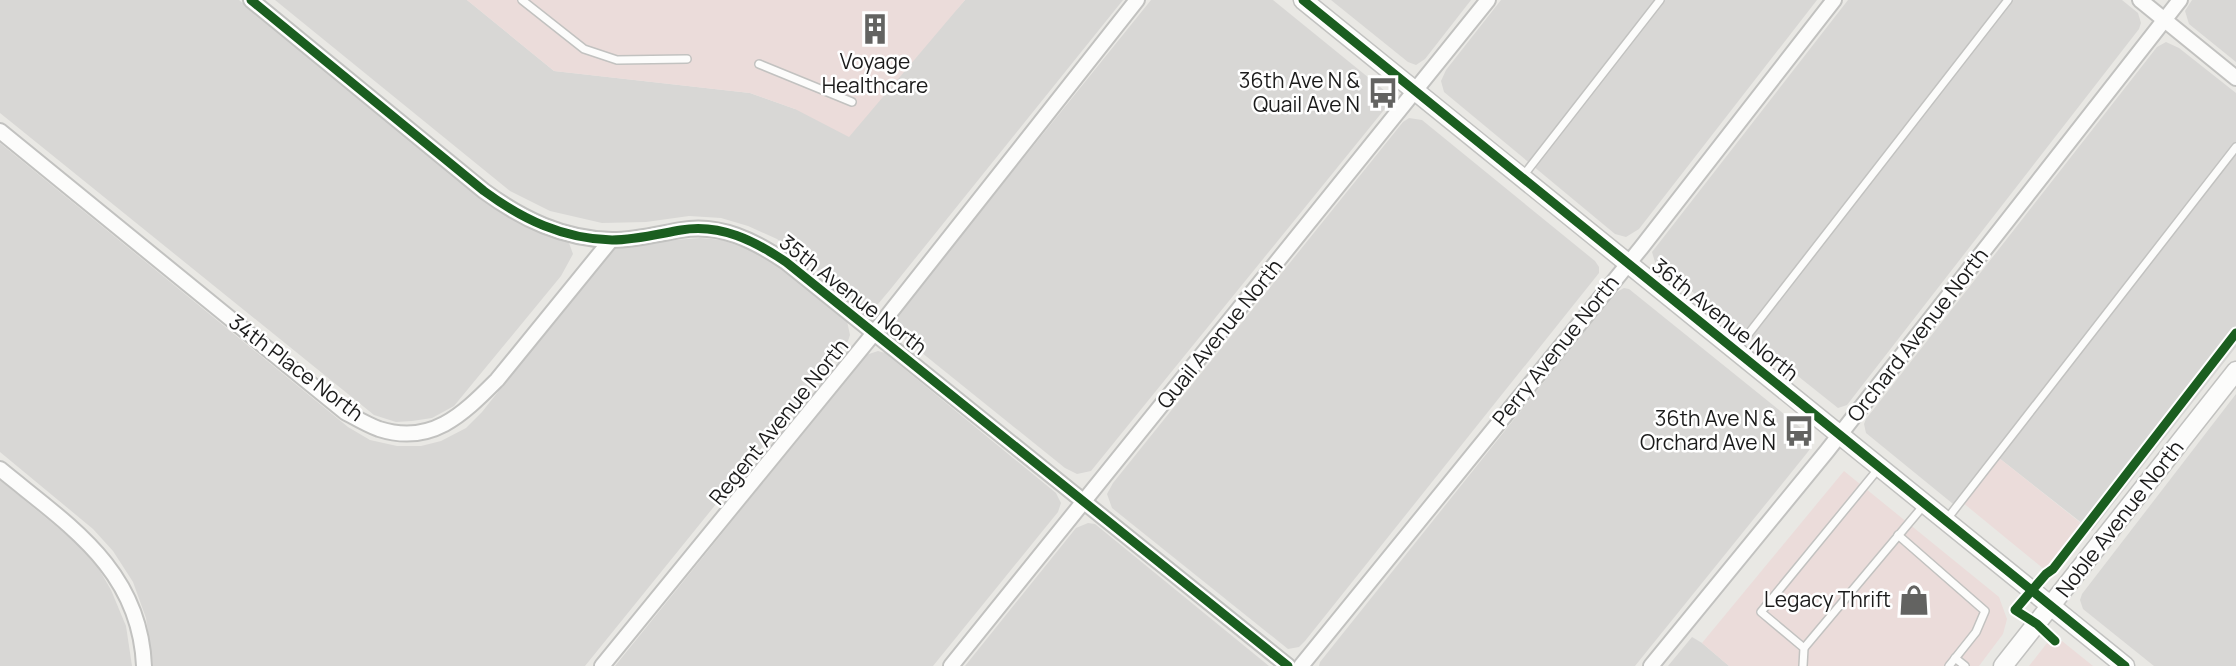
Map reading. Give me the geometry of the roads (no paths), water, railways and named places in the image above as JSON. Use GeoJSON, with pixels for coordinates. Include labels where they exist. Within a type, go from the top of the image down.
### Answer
{"type":"FeatureCollection","features":[{"type":"Feature","properties":{"kind":"street","name":"35th Avenue North"},"geometry":{"type":"LineString","coordinates":[[251,0],[513,212],[547,228],[584,238],[611,240],[685,229],[713,230],[739,235],[763,246],[1288,666]]}},
{"type":"Feature","properties":{"kind":"street","name":"Regent Avenue North"},"geometry":{"type":"LineString","coordinates":[[602,666],[874,333],[1136,0]]}},
{"type":"Feature","properties":{"kind":"street","name":"Quail Avenue North"},"geometry":{"type":"LineString","coordinates":[[951,666],[1488,0]]}},
{"type":"Feature","properties":{"kind":"street","name":"Perry Avenue North"},"geometry":{"type":"LineString","coordinates":[[1301,666],[1627,263],[1834,0]]}},
{"type":"Feature","properties":{"kind":"street"},"geometry":{"type":"LineString","coordinates":[[2140,0],[2236,78]]}},
{"type":"Feature","properties":{"kind":"street","name":"Orchard Avenue North"},"geometry":{"type":"LineString","coordinates":[[1651,666],[1839,435],[2180,0]]}},
{"type":"Feature","properties":{"kind":"street","name":"36th Avenue North"},"geometry":{"type":"LineString","coordinates":[[1308,2],[2125,666]]}},
{"type":"Feature","properties":{"kind":"street","name":"34th Place North"},"geometry":{"type":"LineString","coordinates":[[0,131],[345,412],[378,429],[402,434],[432,430],[456,419],[497,380],[611,240]]}},
{"type":"Feature","properties":{"kind":"street","name":"Noble Avenue North"},"geometry":{"type":"LineString","coordinates":[[2005,665],[2236,371]]}},
{"type":"Feature","properties":{"kind":"street"},"geometry":{"type":"LineString","coordinates":[[0,469],[102,556],[123,586],[137,619],[144,666]]}},
{"type":"Feature","properties":{"kind":"lane"},"geometry":{"type":"LineString","coordinates":[[522,0],[584,49],[617,60],[687,60]]}},
{"type":"Feature","properties":{"kind":"lane"},"geometry":{"type":"LineString","coordinates":[[1522,177],[1660,0]]}},
{"type":"Feature","properties":{"kind":"lane"},"geometry":{"type":"LineString","coordinates":[[1735,350],[2008,0]]}},
{"type":"Feature","properties":{"kind":"lane"},"geometry":{"type":"LineString","coordinates":[[759,64],[852,102]]}},
{"type":"Feature","properties":{"kind":"lane"},"geometry":{"type":"LineString","coordinates":[[1945,521],[2236,147]]}},
{"type":"Feature","properties":{"kind":"lane"},"geometry":{"type":"LineString","coordinates":[[1804,648],[1761,612],[1879,468]]}},
{"type":"Feature","properties":{"kind":"lane"},"geometry":{"type":"LineString","coordinates":[[1803,666],[1804,648],[1924,504]]}},
{"type":"Feature","properties":{"kind":"lane"},"geometry":{"type":"LineString","coordinates":[[1898,535],[1986,611],[1976,632],[1949,666]]}},
{"type":"Feature","properties":{"kind":"lane"},"geometry":{"type":"LineString","coordinates":[[1955,658],[1965,666]]}},
{"type":"Feature","properties":{"kind":"place","name":"Voyage Healthcare"},"geometry":{"type":"Point","coordinates":[875,29]}},
{"type":"Feature","properties":{"kind":"place","name":"36th Ave N & Quail Ave N"},"geometry":{"type":"Point","coordinates":[1383,93]}},
{"type":"Feature","properties":{"kind":"place","name":"36th Ave N & Orchard Ave N"},"geometry":{"type":"Point","coordinates":[1799,431]}},
{"type":"Feature","properties":{"kind":"place","name":"Legacy Thrift"},"geometry":{"type":"Point","coordinates":[1914,600]}}]}
